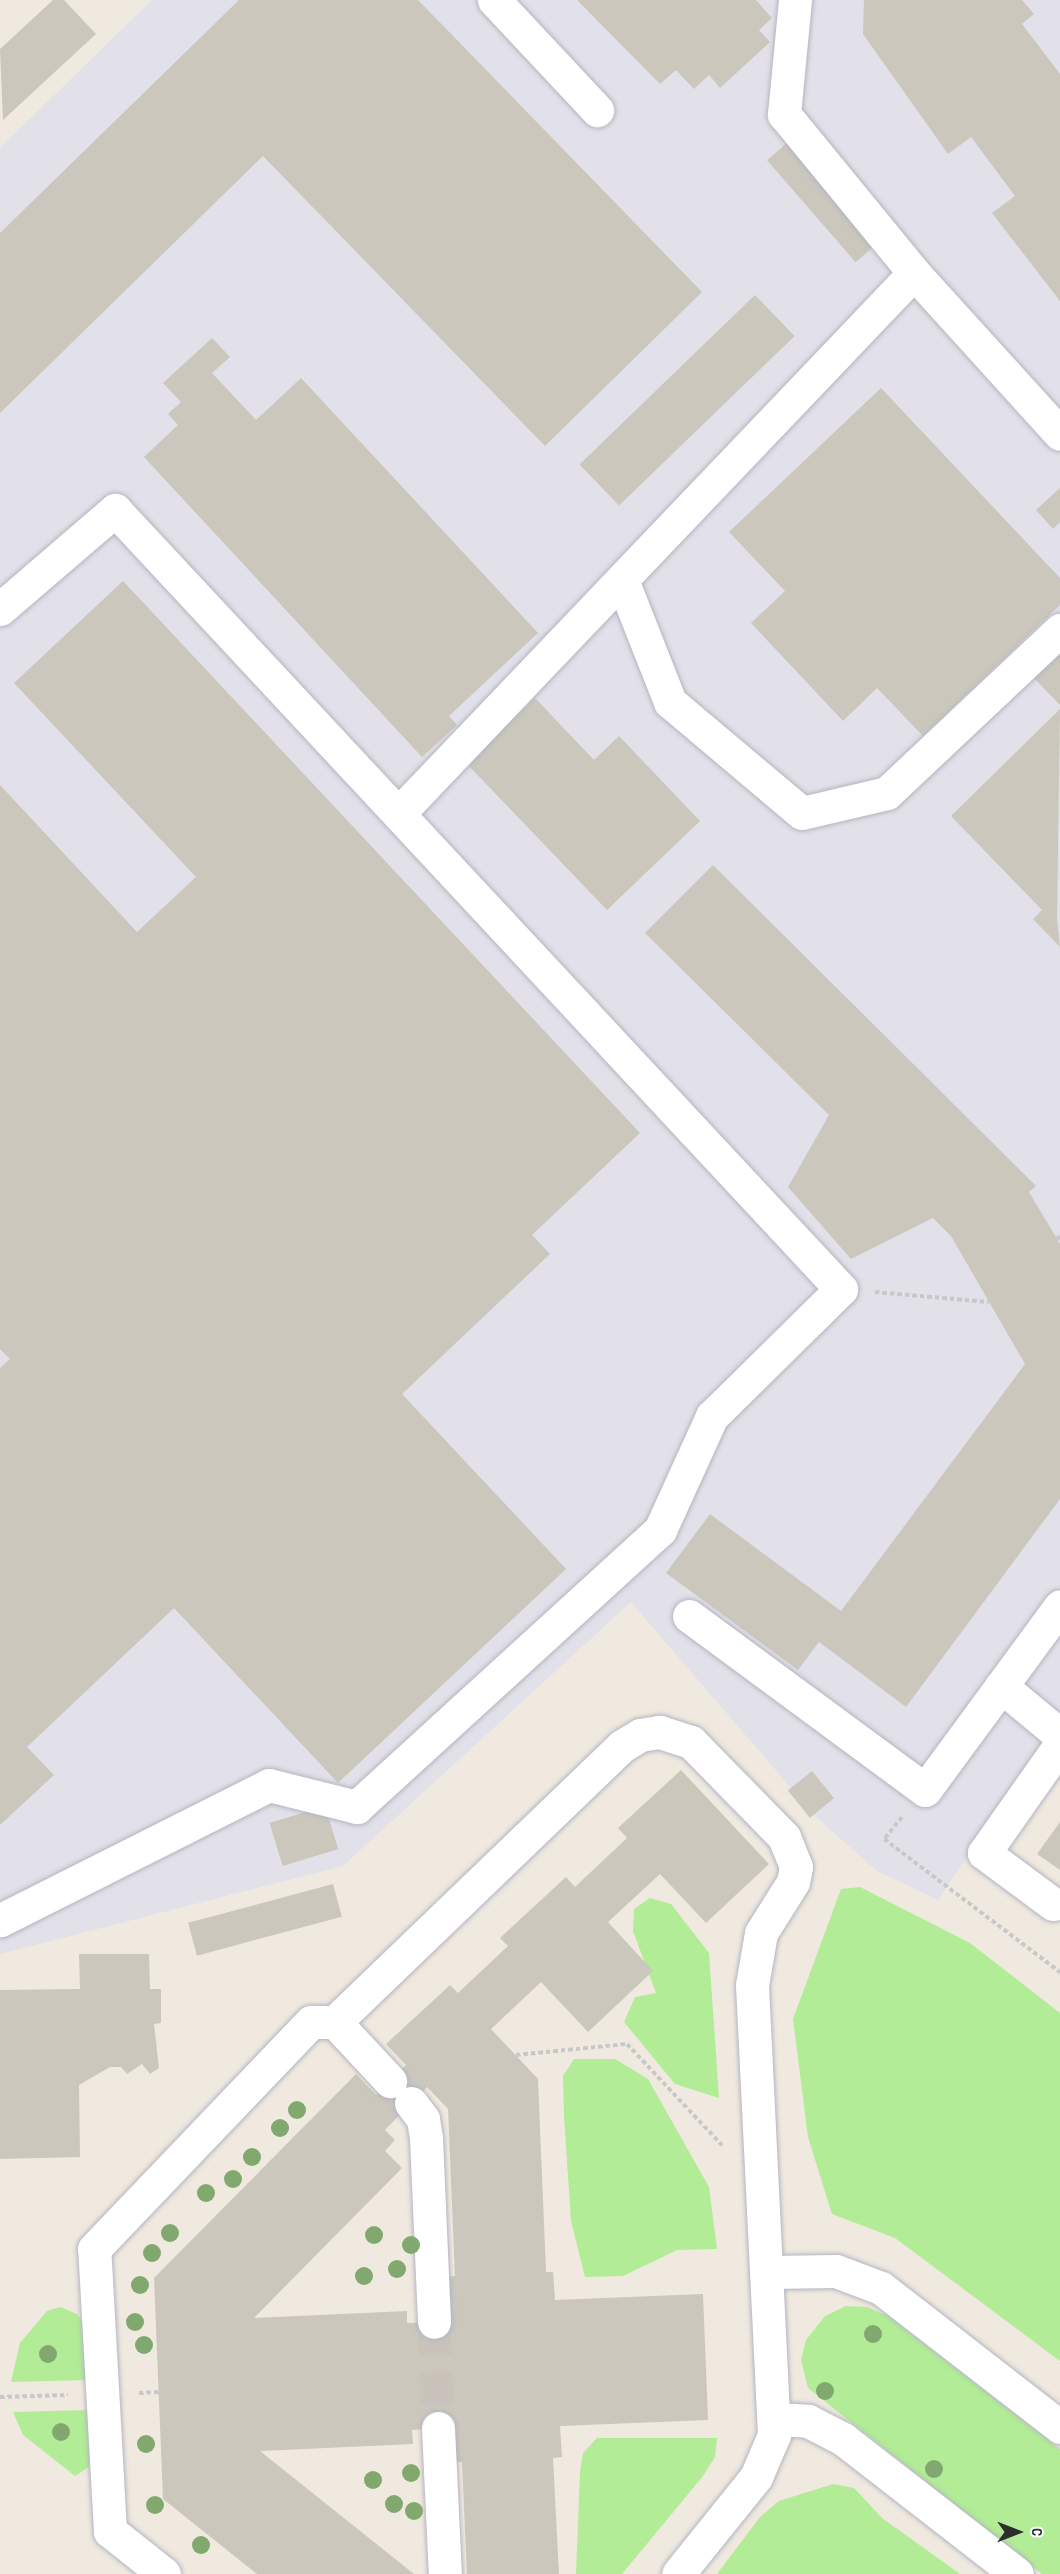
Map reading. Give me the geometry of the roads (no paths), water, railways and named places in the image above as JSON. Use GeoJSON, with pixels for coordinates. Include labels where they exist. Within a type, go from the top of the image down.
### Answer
{"type":"FeatureCollection","features":[{"type":"Feature","properties":{"kind":"lane"},"geometry":{"type":"LineString","coordinates":[[494,0],[597,110]]}},
{"type":"Feature","properties":{"kind":"lane"},"geometry":{"type":"LineString","coordinates":[[795,0],[784,114],[914,273],[1060,434]]}},
{"type":"Feature","properties":{"kind":"lane"},"geometry":{"type":"LineString","coordinates":[[399,813],[914,273]]}},
{"type":"Feature","properties":{"kind":"lane"},"geometry":{"type":"LineString","coordinates":[[0,609],[115,510],[841,1289],[712,1416],[660,1530],[357,1808],[270,1785],[0,1920]]}},
{"type":"Feature","properties":{"kind":"lane"},"geometry":{"type":"LineString","coordinates":[[622,580],[670,702],[802,813],[887,793],[1060,630]]}},
{"type":"Feature","properties":{"kind":"lane"},"geometry":{"type":"LineString","coordinates":[[689,1616],[925,1790],[1060,1606]]}},
{"type":"Feature","properties":{"kind":"lane"},"geometry":{"type":"LineString","coordinates":[[1001,1686],[1060,1735]]}},
{"type":"Feature","properties":{"kind":"lane"},"geometry":{"type":"LineString","coordinates":[[164,2574],[110,2531],[94,2248],[311,2022],[335,2022],[622,1746],[650,1732],[682,1736],[784,1837],[796,1867],[786,1897],[761,1933],[753,1967],[775,2419],[764,2464],[678,2574]]}},
{"type":"Feature","properties":{"kind":"lane"},"geometry":{"type":"LineString","coordinates":[[1053,1904],[984,1853],[1060,1745]]}},
{"type":"Feature","properties":{"kind":"lane"},"geometry":{"type":"LineString","coordinates":[[335,2022],[423,2118],[426,2138],[434,2322]]}},
{"type":"Feature","properties":{"kind":"lane"},"geometry":{"type":"LineString","coordinates":[[767,2272],[836,2271],[881,2288],[1060,2427]]}},
{"type":"Feature","properties":{"kind":"lane"},"geometry":{"type":"LineString","coordinates":[[775,2419],[808,2421],[843,2439],[1017,2574]]}},
{"type":"Feature","properties":{"kind":"lane"},"geometry":{"type":"LineString","coordinates":[[438,2428],[445,2574]]}},
{"type":"Feature","properties":{"kind":"tunnel"},"geometry":{"type":"LineString","coordinates":[[434,2322],[438,2428]]}}]}
